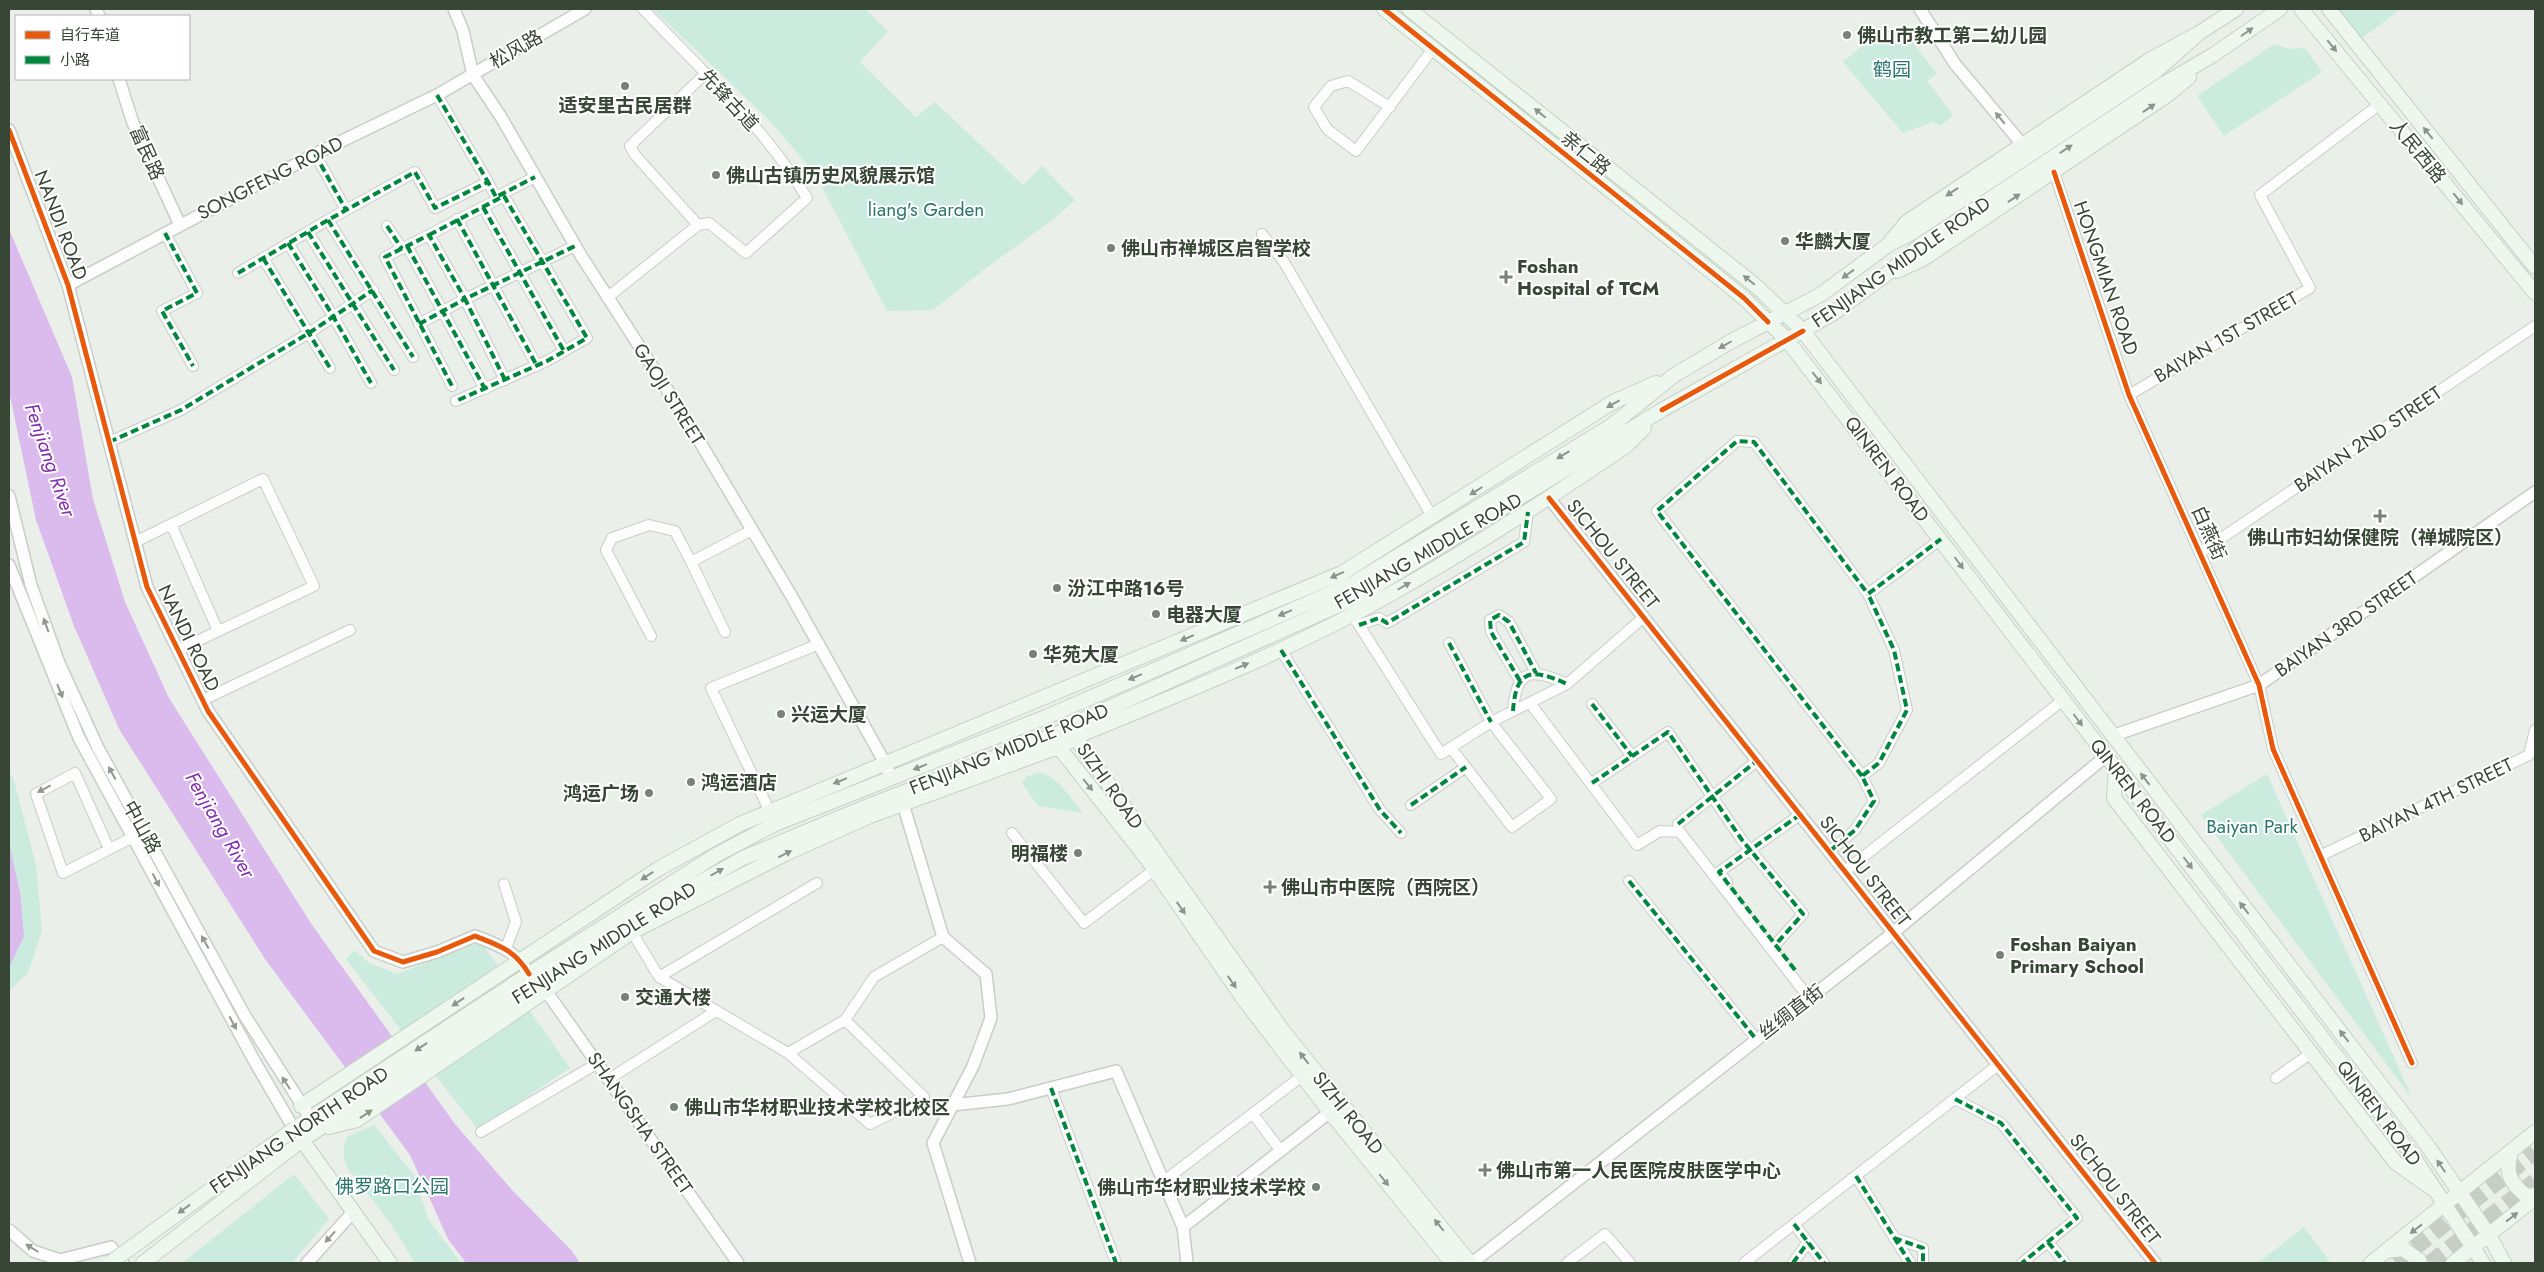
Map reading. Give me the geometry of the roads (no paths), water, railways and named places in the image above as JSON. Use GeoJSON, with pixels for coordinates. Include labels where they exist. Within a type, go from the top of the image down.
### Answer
{"type":"FeatureCollection","features":[{"type":"Feature","properties":{"kind":"main road","name":"亲仁路"},"geometry":{"type":"LineString","coordinates":[[1384,9],[1432,50],[1744,298],[1786,340]]}},
{"type":"Feature","properties":{"kind":"main road","name":"亲仁路"},"geometry":{"type":"LineString","coordinates":[[1409,9],[1756,286],[1786,312],[1803,331]]}},
{"type":"Feature","properties":{"kind":"main road"},"geometry":{"type":"LineString","coordinates":[[1888,245],[1907,222],[2022,144],[2148,61],[2199,33],[2236,9]]}},
{"type":"Feature","properties":{"kind":"main road","name":"FENJIANG MIDDLE ROAD"},"geometry":{"type":"LineString","coordinates":[[498,1009],[629,922],[743,858],[1054,741],[1361,595],[1662,410],[1832,314],[1922,244],[2162,85],[2213,55],[2280,9]]}},
{"type":"Feature","properties":{"kind":"main road","name":"人民西路"},"geometry":{"type":"LineString","coordinates":[[2302,9],[2535,293]]}},
{"type":"Feature","properties":{"kind":"main road","name":"人民西路"},"geometry":{"type":"LineString","coordinates":[[2330,9],[2535,267]]}},
{"type":"Feature","properties":{"kind":"main road"},"geometry":{"type":"LineString","coordinates":[[1888,245],[1913,232],[2155,72],[2199,33]]}},
{"type":"Feature","properties":{"kind":"main road"},"geometry":{"type":"LineString","coordinates":[[1882,277],[1923,259],[2054,172],[2166,96],[2213,55]]}},
{"type":"Feature","properties":{"kind":"main road","name":"FENJIANG MIDDLE ROAD"},"geometry":{"type":"LineString","coordinates":[[538,983],[716,855],[775,824],[1046,717],[1352,584],[1612,426],[1673,376],[1786,312],[1820,295],[1888,245]]}},
{"type":"Feature","properties":{"kind":"main road","name":"QINREN ROAD"},"geometry":{"type":"LineString","coordinates":[[1803,331],[2427,1145],[2489,1235],[2504,1263]]}},
{"type":"Feature","properties":{"kind":"main road","name":"QINREN ROAD"},"geometry":{"type":"LineString","coordinates":[[1786,340],[1941,539],[2407,1148],[2483,1263]]}},
{"type":"Feature","properties":{"kind":"main road"},"geometry":{"type":"LineString","coordinates":[[301,1106],[658,869],[769,810],[1342,573],[1433,518],[1613,402],[1673,376]]}},
{"type":"Feature","properties":{"kind":"main road"},"geometry":{"type":"LineString","coordinates":[[1077,730],[1356,619],[1390,594],[1528,512],[1626,446],[1662,410]]}},
{"type":"Feature","properties":{"kind":"main road","name":"SIZHI ROAD"},"geometry":{"type":"LineString","coordinates":[[1046,717],[1077,730],[1206,905],[1210,928],[1309,1064],[1471,1263]]}},
{"type":"Feature","properties":{"kind":"main road","name":"SIZHI ROAD"},"geometry":{"type":"LineString","coordinates":[[1046,717],[1054,741],[1154,870],[1245,1001],[1330,1112],[1452,1263]]}},
{"type":"Feature","properties":{"kind":"main road"},"geometry":{"type":"LineString","coordinates":[[315,1124],[357,1120],[498,1009],[538,983],[632,932],[787,853],[1054,741]]}},
{"type":"Feature","properties":{"kind":"main road"},"geometry":{"type":"LineString","coordinates":[[2116,769],[2114,798],[2396,1163],[2437,1192]]}},
{"type":"Feature","properties":{"kind":"main road","name":"FENJIANG NORTH ROAD"},"geometry":{"type":"LineString","coordinates":[[110,1263],[298,1134],[498,1009]]}},
{"type":"Feature","properties":{"kind":"main road"},"geometry":{"type":"LineString","coordinates":[[2372,1263],[2446,1206],[2535,1132]]}},
{"type":"Feature","properties":{"kind":"main road"},"geometry":{"type":"LineString","coordinates":[[298,1134],[390,1263]]}},
{"type":"Feature","properties":{"kind":"main road","name":"FENJIANG NORTH ROAD"},"geometry":{"type":"LineString","coordinates":[[142,1263],[298,1134]]}},
{"type":"Feature","properties":{"kind":"main road"},"geometry":{"type":"LineString","coordinates":[[2511,1152],[2508,1164],[2511,1183],[2526,1196],[2535,1197]]}},
{"type":"Feature","properties":{"kind":"main road"},"geometry":{"type":"LineString","coordinates":[[2453,1263],[2535,1197]]}},
{"type":"Feature","properties":{"kind":"main road"},"geometry":{"type":"LineString","coordinates":[[2387,1251],[2403,1249],[2419,1260],[2420,1263]]}},
{"type":"Feature","properties":{"kind":"street","name":"GAOJI STREET"},"geometry":{"type":"LineString","coordinates":[[454,9],[463,31],[473,75],[535,176],[575,246],[688,422],[819,644],[885,763],[891,778]]}},
{"type":"Feature","properties":{"kind":"street","name":"松风路"},"geometry":{"type":"LineString","coordinates":[[473,75],[585,9]]}},
{"type":"Feature","properties":{"kind":"street","name":"先锋古道"},"geometry":{"type":"LineString","coordinates":[[643,9],[758,130],[788,167],[807,198],[746,253],[709,223],[698,224]]}},
{"type":"Feature","properties":{"kind":"street"},"geometry":{"type":"LineString","coordinates":[[1920,9],[1955,64],[2031,155]]}},
{"type":"Feature","properties":{"kind":"street"},"geometry":{"type":"LineString","coordinates":[[1390,107],[1348,81],[1331,86],[1314,107],[1328,129],[1356,151],[1390,107],[1432,50]]}},
{"type":"Feature","properties":{"kind":"street"},"geometry":{"type":"LineString","coordinates":[[608,297],[698,224],[635,155],[630,146],[705,74]]}},
{"type":"Feature","properties":{"kind":"street","name":"SONGFENG ROAD"},"geometry":{"type":"LineString","coordinates":[[68,285],[315,154],[437,95],[473,75]]}},
{"type":"Feature","properties":{"kind":"street","name":"富民路"},"geometry":{"type":"LineString","coordinates":[[119,80],[134,123],[180,225]]}},
{"type":"Feature","properties":{"kind":"street"},"geometry":{"type":"LineString","coordinates":[[437,95],[496,197],[535,176]]}},
{"type":"Feature","properties":{"kind":"street","name":"BAIYAN 1ST STREET"},"geometry":{"type":"LineString","coordinates":[[2129,395],[2310,288],[2260,195],[2380,104]]}},
{"type":"Feature","properties":{"kind":"street","name":"NANDI ROAD"},"geometry":{"type":"LineString","coordinates":[[9,130],[68,285],[147,587],[203,700],[374,951],[403,962],[438,952],[475,936],[506,948],[521,960],[538,983]]}},
{"type":"Feature","properties":{"kind":"street"},"geometry":{"type":"LineString","coordinates":[[315,154],[346,210]]}},
{"type":"Feature","properties":{"kind":"street"},"geometry":{"type":"LineString","coordinates":[[238,273],[415,172],[435,208],[488,182]]}},
{"type":"Feature","properties":{"kind":"street","name":"HONGMIAN ROAD"},"geometry":{"type":"LineString","coordinates":[[2054,172],[2129,395]]}},
{"type":"Feature","properties":{"kind":"street"},"geometry":{"type":"LineString","coordinates":[[452,386],[385,257],[504,196],[587,338],[537,366],[456,401]]}},
{"type":"Feature","properties":{"kind":"street"},"geometry":{"type":"LineString","coordinates":[[483,207],[564,351]]}},
{"type":"Feature","properties":{"kind":"street"},"geometry":{"type":"LineString","coordinates":[[457,219],[537,366]]}},
{"type":"Feature","properties":{"kind":"street"},"geometry":{"type":"LineString","coordinates":[[328,220],[413,357]]}},
{"type":"Feature","properties":{"kind":"street"},"geometry":{"type":"LineString","coordinates":[[388,226],[405,247],[443,311],[485,389]]}},
{"type":"Feature","properties":{"kind":"street"},"geometry":{"type":"LineString","coordinates":[[308,232],[394,370]]}},
{"type":"Feature","properties":{"kind":"street"},"geometry":{"type":"LineString","coordinates":[[165,233],[197,293],[162,310],[193,366]]}},
{"type":"Feature","properties":{"kind":"street"},"geometry":{"type":"LineString","coordinates":[[1262,234],[1284,262],[1433,518]]}},
{"type":"Feature","properties":{"kind":"street"},"geometry":{"type":"LineString","coordinates":[[428,235],[465,299],[505,380]]}},
{"type":"Feature","properties":{"kind":"street"},"geometry":{"type":"LineString","coordinates":[[288,244],[333,316],[371,383]]}},
{"type":"Feature","properties":{"kind":"street"},"geometry":{"type":"LineString","coordinates":[[419,324],[492,284],[575,246]]}},
{"type":"Feature","properties":{"kind":"street"},"geometry":{"type":"LineString","coordinates":[[263,258],[330,368]]}},
{"type":"Feature","properties":{"kind":"street"},"geometry":{"type":"LineString","coordinates":[[109,442],[181,410],[309,333],[373,290]]}},
{"type":"Feature","properties":{"kind":"street","name":"BAIYAN 2ND STREET"},"geometry":{"type":"LineString","coordinates":[[2201,552],[2535,326]]}},
{"type":"Feature","properties":{"kind":"street","name":"白燕街"},"geometry":{"type":"LineString","coordinates":[[2129,395],[2259,685],[2273,750],[2412,1063]]}},
{"type":"Feature","properties":{"kind":"street"},"geometry":{"type":"LineString","coordinates":[[1830,852],[1855,830],[1874,801],[1862,776],[1657,511],[1737,441],[1754,442],[1868,594],[1894,650],[1907,710],[1879,763],[1862,776]]}},
{"type":"Feature","properties":{"kind":"street"},"geometry":{"type":"LineString","coordinates":[[135,542],[263,479],[314,586],[178,650]]}},
{"type":"Feature","properties":{"kind":"street","name":"BAIYAN 3RD STREET"},"geometry":{"type":"LineString","coordinates":[[2112,736],[2259,685],[2535,492]]}},
{"type":"Feature","properties":{"kind":"street","name":"中山路"},"geometry":{"type":"LineString","coordinates":[[9,496],[31,585],[59,662],[98,748],[245,1016],[301,1106],[315,1124]]}},
{"type":"Feature","properties":{"kind":"street","name":"SICHOU STREET"},"geometry":{"type":"LineString","coordinates":[[1549,498],[1846,871],[2154,1263]]}},
{"type":"Feature","properties":{"kind":"street"},"geometry":{"type":"LineString","coordinates":[[1528,512],[1524,542],[1387,623],[1379,618],[1356,619],[1441,754],[1491,722],[1567,684],[1644,617]]}},
{"type":"Feature","properties":{"kind":"street"},"geometry":{"type":"LineString","coordinates":[[171,524],[218,631]]}},
{"type":"Feature","properties":{"kind":"street"},"geometry":{"type":"LineString","coordinates":[[651,636],[606,550],[612,538],[649,525],[674,531],[725,632]]}},
{"type":"Feature","properties":{"kind":"street"},"geometry":{"type":"LineString","coordinates":[[691,562],[752,530]]}},
{"type":"Feature","properties":{"kind":"street"},"geometry":{"type":"LineString","coordinates":[[1868,594],[1941,539]]}},
{"type":"Feature","properties":{"kind":"street","name":"中山路"},"geometry":{"type":"LineString","coordinates":[[9,565],[79,738],[286,1117],[298,1134]]}},
{"type":"Feature","properties":{"kind":"street"},"geometry":{"type":"LineString","coordinates":[[1520,681],[1492,632],[1490,620],[1499,615],[1509,622],[1536,673]]}},
{"type":"Feature","properties":{"kind":"street"},"geometry":{"type":"LineString","coordinates":[[203,700],[350,630]]}},
{"type":"Feature","properties":{"kind":"street"},"geometry":{"type":"LineString","coordinates":[[1449,643],[1491,722],[1551,799],[1512,828],[1451,748]]}},
{"type":"Feature","properties":{"kind":"street"},"geometry":{"type":"LineString","coordinates":[[775,824],[710,688],[819,644]]}},
{"type":"Feature","properties":{"kind":"street"},"geometry":{"type":"LineString","coordinates":[[1281,650],[1380,810],[1401,833]]}},
{"type":"Feature","properties":{"kind":"street"},"geometry":{"type":"LineString","coordinates":[[1513,711],[1514,690],[1520,681],[1536,673],[1546,674],[1567,684]]}},
{"type":"Feature","properties":{"kind":"street"},"geometry":{"type":"LineString","coordinates":[[1846,871],[2063,700]]}},
{"type":"Feature","properties":{"kind":"street"},"geometry":{"type":"LineString","coordinates":[[1530,703],[1637,845],[1660,830],[1680,832],[1809,998]]}},
{"type":"Feature","properties":{"kind":"street"},"geometry":{"type":"LineString","coordinates":[[1592,704],[1632,756]]}},
{"type":"Feature","properties":{"kind":"street","name":"BAIYAN 4TH STREET"},"geometry":{"type":"LineString","coordinates":[[2320,856],[2529,755],[2535,730]]}},
{"type":"Feature","properties":{"kind":"street"},"geometry":{"type":"LineString","coordinates":[[1592,783],[1668,732],[1750,849],[1803,914],[1776,944]]}},
{"type":"Feature","properties":{"kind":"street","name":"丝绸直街"},"geometry":{"type":"LineString","coordinates":[[1471,1263],[1894,932],[2106,756]]}},
{"type":"Feature","properties":{"kind":"street"},"geometry":{"type":"LineString","coordinates":[[1678,824],[1758,760]]}},
{"type":"Feature","properties":{"kind":"street"},"geometry":{"type":"LineString","coordinates":[[1411,805],[1466,767]]}},
{"type":"Feature","properties":{"kind":"street"},"geometry":{"type":"LineString","coordinates":[[109,849],[75,773],[36,794],[63,873],[145,831]]}},
{"type":"Feature","properties":{"kind":"street"},"geometry":{"type":"LineString","coordinates":[[903,804],[944,937],[986,974],[991,1018],[973,1066],[932,1143],[970,1263]]}},
{"type":"Feature","properties":{"kind":"street"},"geometry":{"type":"LineString","coordinates":[[1795,970],[1719,872],[1800,814]]}},
{"type":"Feature","properties":{"kind":"street"},"geometry":{"type":"LineString","coordinates":[[1012,833],[1084,923],[1154,870]]}},
{"type":"Feature","properties":{"kind":"street"},"geometry":{"type":"LineString","coordinates":[[1629,881],[1756,1039]]}},
{"type":"Feature","properties":{"kind":"street"},"geometry":{"type":"LineString","coordinates":[[659,977],[817,883]]}},
{"type":"Feature","properties":{"kind":"street"},"geometry":{"type":"LineString","coordinates":[[504,884],[516,922],[506,948]]}},
{"type":"Feature","properties":{"kind":"street"},"geometry":{"type":"LineString","coordinates":[[632,932],[659,977],[788,1052],[870,1124],[924,1097],[845,1020]]}},
{"type":"Feature","properties":{"kind":"street"},"geometry":{"type":"LineString","coordinates":[[788,1052],[845,1020],[874,977],[944,937]]}},
{"type":"Feature","properties":{"kind":"street","name":"SHANGSHA STREET"},"geometry":{"type":"LineString","coordinates":[[538,983],[610,1079],[738,1263]]}},
{"type":"Feature","properties":{"kind":"street"},"geometry":{"type":"LineString","coordinates":[[610,1079],[716,1011]]}},
{"type":"Feature","properties":{"kind":"street"},"geometry":{"type":"LineString","coordinates":[[2276,1078],[2311,1053]]}},
{"type":"Feature","properties":{"kind":"street"},"geometry":{"type":"LineString","coordinates":[[481,1132],[598,1063]]}},
{"type":"Feature","properties":{"kind":"street"},"geometry":{"type":"LineString","coordinates":[[1744,1263],[1998,1065]]}},
{"type":"Feature","properties":{"kind":"street"},"geometry":{"type":"LineString","coordinates":[[952,1105],[1008,1099],[1116,1070],[1184,1227],[1187,1263]]}},
{"type":"Feature","properties":{"kind":"street"},"geometry":{"type":"LineString","coordinates":[[1164,1181],[1302,1076]]}},
{"type":"Feature","properties":{"kind":"street"},"geometry":{"type":"LineString","coordinates":[[1051,1088],[1116,1263]]}},
{"type":"Feature","properties":{"kind":"street"},"geometry":{"type":"LineString","coordinates":[[1955,1099],[2001,1123],[2076,1218],[2022,1263]]}},
{"type":"Feature","properties":{"kind":"street"},"geometry":{"type":"LineString","coordinates":[[286,1117],[301,1106]]}},
{"type":"Feature","properties":{"kind":"street"},"geometry":{"type":"LineString","coordinates":[[1184,1227],[1330,1112]]}},
{"type":"Feature","properties":{"kind":"street"},"geometry":{"type":"LineString","coordinates":[[1253,1114],[1281,1151]]}},
{"type":"Feature","properties":{"kind":"street"},"geometry":{"type":"LineString","coordinates":[[1856,1176],[1910,1263]]}},
{"type":"Feature","properties":{"kind":"street"},"geometry":{"type":"LineString","coordinates":[[307,1263],[354,1212]]}},
{"type":"Feature","properties":{"kind":"street"},"geometry":{"type":"LineString","coordinates":[[1794,1224],[1824,1263]]}},
{"type":"Feature","properties":{"kind":"street"},"geometry":{"type":"LineString","coordinates":[[9,1230],[33,1250],[60,1260],[111,1247],[123,1263]]}},
{"type":"Feature","properties":{"kind":"street"},"geometry":{"type":"LineString","coordinates":[[1567,1263],[1605,1234],[1630,1263]]}},
{"type":"Feature","properties":{"kind":"street"},"geometry":{"type":"LineString","coordinates":[[1894,1238],[1923,1248],[1924,1263]]}},
{"type":"Feature","properties":{"kind":"street"},"geometry":{"type":"LineString","coordinates":[[1793,1263],[1808,1242]]}},
{"type":"Feature","properties":{"kind":"street"},"geometry":{"type":"LineString","coordinates":[[2048,1242],[2065,1263]]}},
{"type":"Feature","properties":{"kind":"water","name":"Fenjiang River"},"geometry":{"type":"Polygon","coordinates":[[[9,229],[72,377],[93,499],[125,602],[169,698],[312,925],[455,1124],[512,1190],[572,1251],[580,1263],[466,1263],[448,1239],[410,1155],[265,959],[119,729],[74,626],[36,520],[9,391],[9,229]]]}},
{"type":"Feature","properties":{"kind":"water"},"geometry":{"type":"Polygon","coordinates":[[[9,843],[20,892],[24,936],[9,968],[9,843]]]}},
{"type":"Feature","properties":{"kind":"tunnel"},"geometry":{"type":"LineString","coordinates":[[2396,1263],[2535,1152]]}},
{"type":"Feature","properties":{"kind":"tunnel"},"geometry":{"type":"LineString","coordinates":[[2430,1263],[2535,1181]]}},
{"type":"Feature","properties":{"kind":"place","name":"佛山市教工第二幼儿园"},"geometry":{"type":"Point","coordinates":[1847,35]}},
{"type":"Feature","properties":{"kind":"place","name":"适安里古民居群"},"geometry":{"type":"Point","coordinates":[625,86]}},
{"type":"Feature","properties":{"kind":"place","name":"佛山古镇历史风貌展示馆"},"geometry":{"type":"Point","coordinates":[716,175]}},
{"type":"Feature","properties":{"kind":"place","name":"华麟大厦"},"geometry":{"type":"Point","coordinates":[1785,241]}},
{"type":"Feature","properties":{"kind":"place","name":"佛山市禅城区启智学校"},"geometry":{"type":"Point","coordinates":[1111,248]}},
{"type":"Feature","properties":{"kind":"place","name":"Foshan Hospital of TCM"},"geometry":{"type":"Point","coordinates":[1506,277]}},
{"type":"Feature","properties":{"kind":"place","name":"佛山市妇幼保健院（禅城院区）"},"geometry":{"type":"Point","coordinates":[2380,516]}},
{"type":"Feature","properties":{"kind":"place","name":"汾江中路16号"},"geometry":{"type":"Point","coordinates":[1057,588]}},
{"type":"Feature","properties":{"kind":"place","name":"电器大厦"},"geometry":{"type":"Point","coordinates":[1156,614]}},
{"type":"Feature","properties":{"kind":"place","name":"华苑大厦"},"geometry":{"type":"Point","coordinates":[1033,654]}},
{"type":"Feature","properties":{"kind":"place","name":"兴运大厦"},"geometry":{"type":"Point","coordinates":[781,714]}},
{"type":"Feature","properties":{"kind":"place","name":"鸿运酒店"},"geometry":{"type":"Point","coordinates":[691,782]}},
{"type":"Feature","properties":{"kind":"place","name":"鸿运广场"},"geometry":{"type":"Point","coordinates":[649,793]}},
{"type":"Feature","properties":{"kind":"place","name":"明福楼"},"geometry":{"type":"Point","coordinates":[1078,853]}},
{"type":"Feature","properties":{"kind":"place","name":"佛山市中医院（西院区）"},"geometry":{"type":"Point","coordinates":[1270,887]}},
{"type":"Feature","properties":{"kind":"place","name":"Foshan Baiyan Primary School"},"geometry":{"type":"Point","coordinates":[2000,955]}},
{"type":"Feature","properties":{"kind":"place","name":"交通大楼"},"geometry":{"type":"Point","coordinates":[625,997]}},
{"type":"Feature","properties":{"kind":"place","name":"佛山市华材职业技术学校北校区"},"geometry":{"type":"Point","coordinates":[674,1107]}},
{"type":"Feature","properties":{"kind":"place","name":"佛山市第一人民医院皮肤医学中心"},"geometry":{"type":"Point","coordinates":[1485,1170]}},
{"type":"Feature","properties":{"kind":"place","name":"佛山市华材职业技术学校"},"geometry":{"type":"Point","coordinates":[1316,1187]}},
{"type":"Feature","properties":{"kind":"park label","name":"鹤园"},"geometry":{"type":"Point","coordinates":[1892,69]}},
{"type":"Feature","properties":{"kind":"park label","name":"liang's Garden"},"geometry":{"type":"Point","coordinates":[926,209]}},
{"type":"Feature","properties":{"kind":"park label","name":"Baiyan Park"},"geometry":{"type":"Point","coordinates":[2252,826]}},
{"type":"Feature","properties":{"kind":"park label","name":"佛罗路口公园"},"geometry":{"type":"Point","coordinates":[392,1186]}}]}
